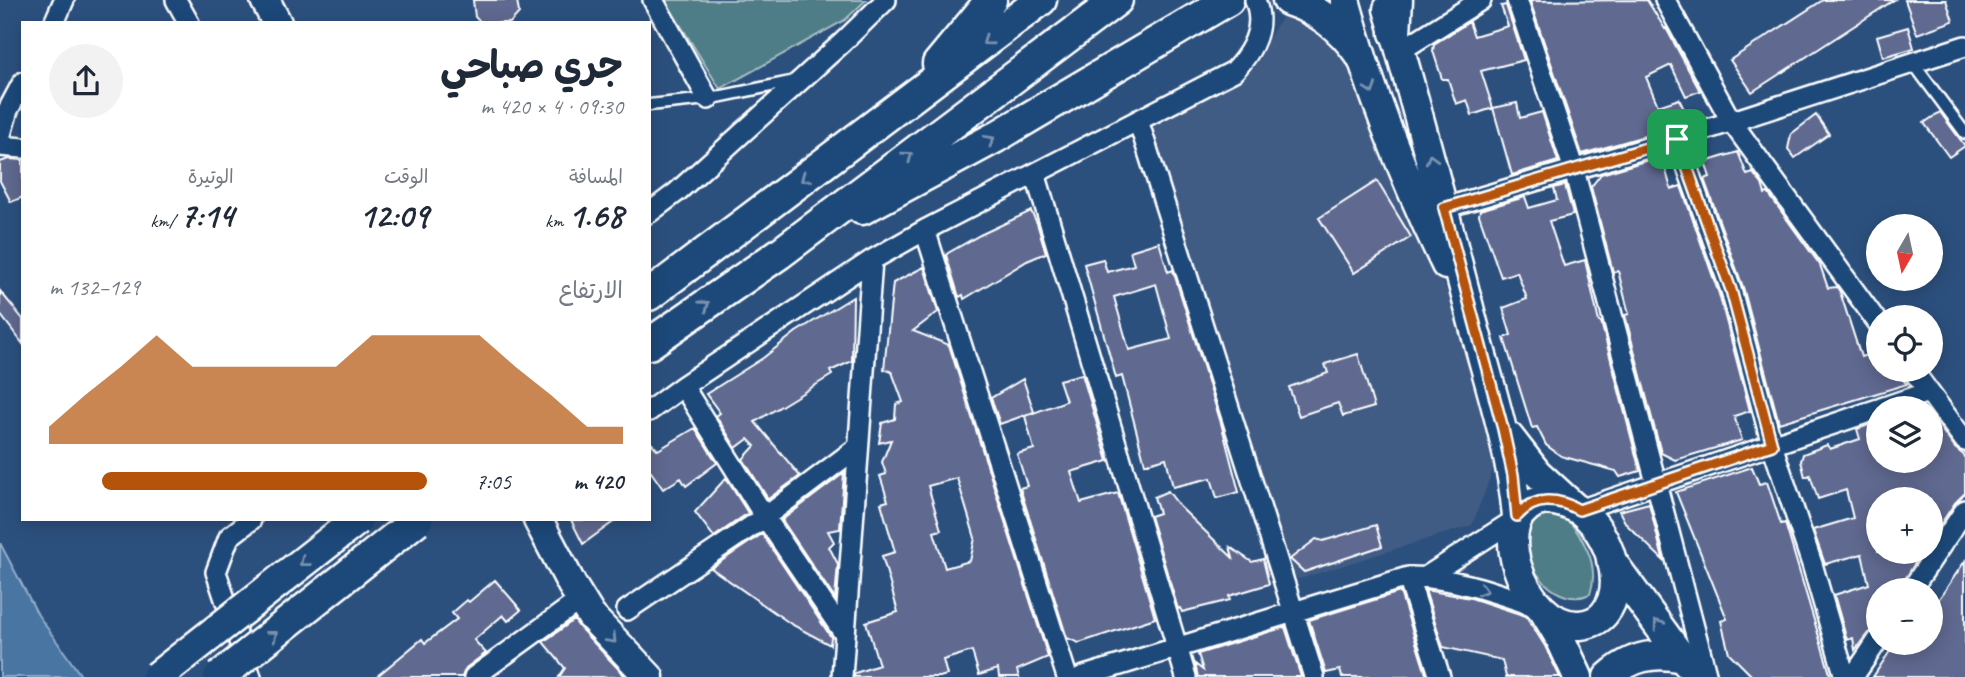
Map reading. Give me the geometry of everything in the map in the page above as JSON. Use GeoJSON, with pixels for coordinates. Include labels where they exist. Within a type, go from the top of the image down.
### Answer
{"type":"FeatureCollection","features":[{"type":"Feature","properties":{"kind":"main road"},"geometry":{"type":"LineString","coordinates":[[265,0],[277,21]]}},
{"type":"Feature","properties":{"kind":"main road"},"geometry":{"type":"LineString","coordinates":[[912,98],[991,0]]}},
{"type":"Feature","properties":{"kind":"main road"},"geometry":{"type":"LineString","coordinates":[[651,294],[1041,0]]}},
{"type":"Feature","properties":{"kind":"main road"},"geometry":{"type":"LineString","coordinates":[[651,343],[779,254],[1117,0]]}},
{"type":"Feature","properties":{"kind":"main road"},"geometry":{"type":"LineString","coordinates":[[779,254],[996,137],[1228,0]]}},
{"type":"Feature","properties":{"kind":"main road"},"geometry":{"type":"LineString","coordinates":[[1288,0],[1322,15],[1349,38],[1359,53]]}},
{"type":"Feature","properties":{"kind":"main road"},"geometry":{"type":"LineString","coordinates":[[1345,0],[1376,103],[1418,205],[1472,320]]}},
{"type":"Feature","properties":{"kind":"main road"},"geometry":{"type":"LineString","coordinates":[[1385,0],[1503,429],[1513,475],[1517,517],[1513,541],[1522,578],[1560,638],[1578,677]]}},
{"type":"Feature","properties":{"kind":"main road"},"geometry":{"type":"LineString","coordinates":[[1397,0],[1398,42]]}},
{"type":"Feature","properties":{"kind":"main road"},"geometry":{"type":"LineString","coordinates":[[1503,429],[1529,464],[1601,535],[1611,559],[1614,576],[1612,596],[1602,617],[1577,625],[1561,622],[1541,610]]}},
{"type":"Feature","properties":{"kind":"main road"},"geometry":{"type":"LineString","coordinates":[[1517,517],[1525,508],[1539,501],[1562,502],[1577,509]]}},
{"type":"Feature","properties":{"kind":"main road"},"geometry":{"type":"LineString","coordinates":[[157,677],[357,521]]}},
{"type":"Feature","properties":{"kind":"main road"},"geometry":{"type":"LineString","coordinates":[[219,677],[416,521]]}},
{"type":"Feature","properties":{"kind":"main road"},"geometry":{"type":"LineString","coordinates":[[539,521],[580,600],[604,631],[649,677]]}},
{"type":"Feature","properties":{"kind":"main road"},"geometry":{"type":"LineString","coordinates":[[1611,559],[1691,668]]}},
{"type":"Feature","properties":{"kind":"main road"},"geometry":{"type":"LineString","coordinates":[[1608,677],[1619,667],[1643,656],[1669,655],[1691,668]]}},
{"type":"Feature","properties":{"kind":"street"},"geometry":{"type":"LineString","coordinates":[[55,21],[64,0]]}},
{"type":"Feature","properties":{"kind":"street"},"geometry":{"type":"LineString","coordinates":[[176,0],[188,21]]}},
{"type":"Feature","properties":{"kind":"street"},"geometry":{"type":"LineString","coordinates":[[653,0],[708,99]]}},
{"type":"Feature","properties":{"kind":"street"},"geometry":{"type":"LineString","coordinates":[[651,212],[844,42],[886,0]]}},
{"type":"Feature","properties":{"kind":"street"},"geometry":{"type":"LineString","coordinates":[[651,409],[872,260],[1234,71],[1254,44],[1259,18],[1255,0]]}},
{"type":"Feature","properties":{"kind":"street"},"geometry":{"type":"LineString","coordinates":[[1398,42],[1481,0]]}},
{"type":"Feature","properties":{"kind":"street"},"geometry":{"type":"LineString","coordinates":[[1517,0],[1574,170],[1707,677]]}},
{"type":"Feature","properties":{"kind":"street"},"geometry":{"type":"LineString","coordinates":[[1665,0],[1731,121],[1866,307]]}},
{"type":"Feature","properties":{"kind":"street"},"geometry":{"type":"LineString","coordinates":[[1444,208],[1677,139],[1965,46]]}},
{"type":"Feature","properties":{"kind":"street"},"geometry":{"type":"LineString","coordinates":[[0,138],[8,110],[21,86]]}},
{"type":"Feature","properties":{"kind":"street"},"geometry":{"type":"LineString","coordinates":[[1138,120],[1314,677]]}},
{"type":"Feature","properties":{"kind":"street"},"geometry":{"type":"LineString","coordinates":[[1677,139],[1731,290],[1772,445],[1812,564],[1845,677]]}},
{"type":"Feature","properties":{"kind":"street"},"geometry":{"type":"LineString","coordinates":[[0,146],[21,148]]}},
{"type":"Feature","properties":{"kind":"street"},"geometry":{"type":"LineString","coordinates":[[1035,173],[1186,677]]}},
{"type":"Feature","properties":{"kind":"street"},"geometry":{"type":"LineString","coordinates":[[925,230],[1067,677]]}},
{"type":"Feature","properties":{"kind":"street"},"geometry":{"type":"LineString","coordinates":[[842,677],[872,260]]}},
{"type":"Feature","properties":{"kind":"street"},"geometry":{"type":"LineString","coordinates":[[1921,382],[1965,441]]}},
{"type":"Feature","properties":{"kind":"street"},"geometry":{"type":"LineString","coordinates":[[682,386],[765,517],[845,635]]}},
{"type":"Feature","properties":{"kind":"street"},"geometry":{"type":"LineString","coordinates":[[1916,396],[1928,392]]}},
{"type":"Feature","properties":{"kind":"street"},"geometry":{"type":"LineString","coordinates":[[1577,509],[1866,413]]}},
{"type":"Feature","properties":{"kind":"street"},"geometry":{"type":"LineString","coordinates":[[627,610],[765,517],[859,447]]}},
{"type":"Feature","properties":{"kind":"street"},"geometry":{"type":"LineString","coordinates":[[1920,578],[1965,510]]}},
{"type":"Feature","properties":{"kind":"street"},"geometry":{"type":"LineString","coordinates":[[1081,677],[1293,610],[1418,577],[1517,517]]}},
{"type":"Feature","properties":{"kind":"street"},"geometry":{"type":"LineString","coordinates":[[250,521],[229,537],[216,572],[251,677]]}},
{"type":"Feature","properties":{"kind":"street"},"geometry":{"type":"LineString","coordinates":[[1418,577],[1541,610]]}},
{"type":"Feature","properties":{"kind":"street"},"geometry":{"type":"LineString","coordinates":[[1418,577],[1440,677]]}},
{"type":"Feature","properties":{"kind":"street"},"geometry":{"type":"LineString","coordinates":[[474,677],[580,600]]}},
{"type":"Feature","properties":{"kind":"street"},"geometry":{"type":"LineString","coordinates":[[1853,677],[1868,655]]}},
{"type":"Feature","properties":{"kind":"lane"},"geometry":{"type":"LineString","coordinates":[[1913,63],[1965,134]]}},
{"type":"Feature","properties":{"kind":"lane"},"geometry":{"type":"LineString","coordinates":[[651,105],[708,99],[799,80]]}},
{"type":"Feature","properties":{"kind":"shaded area"},"geometry":{"type":"Polygon","coordinates":[[[1293,0],[1348,51],[1463,330],[1496,462],[1472,525],[1299,579],[1292,575],[1148,124],[1255,60],[1293,0]]]}},
{"type":"Feature","properties":{"kind":"shaded area"},"geometry":{"type":"Polygon","coordinates":[[[0,543],[38,615],[82,677],[0,677],[0,543]]]}},
{"type":"Feature","properties":{"kind":"green space"},"geometry":{"type":"Polygon","coordinates":[[[665,0],[866,0],[845,20],[720,89],[665,0]]]}},
{"type":"Feature","properties":{"kind":"green space"},"geometry":{"type":"Polygon","coordinates":[[[1561,511],[1576,529],[1591,560],[1593,582],[1590,594],[1566,596],[1555,591],[1545,583],[1531,562],[1526,538],[1532,516],[1561,511]]]}},
{"type":"Feature","properties":{"kind":"building"},"geometry":{"type":"Polygon","coordinates":[[[473,0],[517,0],[519,13],[512,21],[480,21],[475,17],[473,0]]]}},
{"type":"Feature","properties":{"kind":"building"},"geometry":{"type":"Polygon","coordinates":[[[1647,0],[1666,28],[1700,91],[1686,96],[1671,65],[1646,77],[1658,106],[1679,99],[1687,115],[1666,123],[1669,129],[1582,154],[1530,1],[1647,0]]]}},
{"type":"Feature","properties":{"kind":"building"},"geometry":{"type":"Polygon","coordinates":[[[1823,0],[1894,0],[1752,92],[1730,60],[1823,0]]]}},
{"type":"Feature","properties":{"kind":"building"},"geometry":{"type":"Polygon","coordinates":[[[1905,0],[1946,0],[1953,21],[1917,34],[1905,0]]]}},
{"type":"Feature","properties":{"kind":"building"},"geometry":{"type":"Polygon","coordinates":[[[1506,5],[1524,60],[1481,71],[1493,108],[1472,115],[1467,100],[1456,104],[1448,79],[1442,79],[1433,51],[1434,44],[1469,22],[1474,36],[1508,26],[1501,6],[1506,5]]]}},
{"type":"Feature","properties":{"kind":"building"},"geometry":{"type":"Polygon","coordinates":[[[1908,27],[1914,48],[1883,57],[1877,36],[1908,27]]]}},
{"type":"Feature","properties":{"kind":"building"},"geometry":{"type":"Polygon","coordinates":[[[1517,103],[1520,118],[1542,112],[1558,161],[1512,175],[1493,108],[1517,103]]]}},
{"type":"Feature","properties":{"kind":"building"},"geometry":{"type":"Polygon","coordinates":[[[1940,112],[1965,146],[1949,157],[1924,123],[1940,112]]]}},
{"type":"Feature","properties":{"kind":"building"},"geometry":{"type":"Polygon","coordinates":[[[1816,115],[1829,134],[1795,158],[1788,149],[1791,134],[1816,115]]]}},
{"type":"Feature","properties":{"kind":"building"},"geometry":{"type":"Polygon","coordinates":[[[1738,152],[1747,175],[1753,173],[1762,184],[1765,194],[1768,193],[1820,265],[1828,288],[1837,287],[1840,292],[1861,357],[1866,355],[1866,382],[1907,384],[1779,423],[1743,287],[1704,179],[1710,177],[1705,162],[1738,152]]]}},
{"type":"Feature","properties":{"kind":"building"},"geometry":{"type":"Polygon","coordinates":[[[1662,156],[1671,189],[1681,186],[1719,294],[1750,411],[1734,416],[1742,440],[1675,460],[1661,453],[1625,315],[1629,314],[1618,271],[1613,272],[1591,187],[1601,174],[1662,156]]]}},
{"type":"Feature","properties":{"kind":"building"},"geometry":{"type":"Polygon","coordinates":[[[21,160],[21,198],[11,202],[0,181],[0,162],[21,160]]]}},
{"type":"Feature","properties":{"kind":"building"},"geometry":{"type":"Polygon","coordinates":[[[1377,181],[1411,237],[1354,273],[1319,218],[1377,181]]]}},
{"type":"Feature","properties":{"kind":"building"},"geometry":{"type":"Polygon","coordinates":[[[1565,185],[1573,215],[1549,221],[1564,266],[1585,260],[1640,471],[1620,477],[1616,471],[1561,456],[1546,445],[1537,427],[1532,428],[1504,338],[1511,335],[1503,308],[1527,299],[1517,272],[1501,277],[1479,215],[1480,210],[1525,197],[1529,208],[1557,200],[1554,188],[1565,185]]]}},
{"type":"Feature","properties":{"kind":"building"},"geometry":{"type":"Polygon","coordinates":[[[1031,211],[1046,253],[1027,261],[964,299],[963,295],[959,297],[946,255],[980,235],[1031,211]]]}},
{"type":"Feature","properties":{"kind":"building"},"geometry":{"type":"Polygon","coordinates":[[[1159,242],[1168,272],[1173,270],[1221,423],[1239,492],[1217,498],[1211,478],[1173,487],[1166,458],[1145,464],[1122,376],[1116,378],[1084,264],[1103,259],[1107,272],[1134,265],[1130,251],[1159,242]],[[1156,284],[1114,297],[1129,350],[1171,339],[1156,284]]]}},
{"type":"Feature","properties":{"kind":"building"},"geometry":{"type":"Polygon","coordinates":[[[924,267],[938,312],[913,331],[949,345],[1048,657],[1017,670],[1019,677],[999,677],[998,669],[979,675],[972,651],[943,660],[947,675],[939,677],[854,677],[855,673],[879,665],[866,622],[898,612],[882,556],[895,552],[881,503],[888,501],[880,476],[886,474],[882,462],[891,440],[879,443],[882,423],[895,419],[896,404],[903,402],[892,372],[884,369],[893,283],[924,267]],[[957,478],[928,486],[941,530],[934,532],[945,568],[970,561],[975,538],[957,478]]]}},
{"type":"Feature","properties":{"kind":"building"},"geometry":{"type":"Polygon","coordinates":[[[0,291],[21,317],[21,341],[0,314],[0,291]]]}},
{"type":"Feature","properties":{"kind":"building"},"geometry":{"type":"Polygon","coordinates":[[[853,297],[852,361],[830,371],[832,375],[755,422],[800,476],[768,499],[743,459],[755,446],[748,439],[736,448],[716,416],[720,413],[706,394],[763,358],[796,332],[853,297]]]}},
{"type":"Feature","properties":{"kind":"building"},"geometry":{"type":"Polygon","coordinates":[[[1358,354],[1374,407],[1343,416],[1338,403],[1299,416],[1289,387],[1328,373],[1325,364],[1358,354]]]}},
{"type":"Feature","properties":{"kind":"building"},"geometry":{"type":"Polygon","coordinates":[[[1082,374],[1108,461],[1071,472],[1081,503],[1118,493],[1155,618],[1079,643],[1067,638],[1020,488],[1027,486],[1017,454],[1034,449],[1025,416],[1066,401],[1059,380],[1082,374]]]}},
{"type":"Feature","properties":{"kind":"building"},"geometry":{"type":"Polygon","coordinates":[[[1023,379],[1034,412],[1000,424],[991,398],[1023,379]]]}},
{"type":"Feature","properties":{"kind":"building"},"geometry":{"type":"Polygon","coordinates":[[[1866,426],[1866,473],[1943,473],[1943,432],[1965,456],[1965,493],[1943,521],[1943,487],[1866,487],[1866,564],[1914,564],[1906,578],[1868,578],[1862,554],[1825,564],[1813,530],[1853,518],[1846,490],[1818,499],[1810,475],[1805,477],[1801,461],[1803,454],[1827,445],[1830,449],[1860,439],[1857,429],[1866,426]]]}},
{"type":"Feature","properties":{"kind":"building"},"geometry":{"type":"Polygon","coordinates":[[[695,428],[717,463],[686,486],[681,478],[663,489],[651,472],[651,443],[658,450],[695,428]]]}},
{"type":"Feature","properties":{"kind":"building"},"geometry":{"type":"Polygon","coordinates":[[[1752,467],[1759,484],[1767,482],[1781,524],[1785,523],[1831,677],[1753,677],[1729,653],[1721,621],[1727,619],[1676,492],[1752,467]]]}},
{"type":"Feature","properties":{"kind":"building"},"geometry":{"type":"Polygon","coordinates":[[[844,473],[840,529],[828,531],[834,542],[829,547],[838,564],[835,599],[782,520],[844,473]]]}},
{"type":"Feature","properties":{"kind":"building"},"geometry":{"type":"Polygon","coordinates":[[[726,478],[748,513],[714,537],[695,512],[726,478]]]}},
{"type":"Feature","properties":{"kind":"building"},"geometry":{"type":"Polygon","coordinates":[[[1168,491],[1180,507],[1233,558],[1230,547],[1252,562],[1263,559],[1269,584],[1229,596],[1230,600],[1182,612],[1178,609],[1150,516],[1159,513],[1154,497],[1168,491]]]}},
{"type":"Feature","properties":{"kind":"building"},"geometry":{"type":"Polygon","coordinates":[[[1649,503],[1663,560],[1626,524],[1619,511],[1649,503]]]}},
{"type":"Feature","properties":{"kind":"building"},"geometry":{"type":"Polygon","coordinates":[[[572,521],[615,521],[583,544],[572,521]]]}},
{"type":"Feature","properties":{"kind":"building"},"geometry":{"type":"Polygon","coordinates":[[[1376,525],[1382,546],[1304,572],[1290,559],[1316,539],[1323,541],[1376,525]]]}},
{"type":"Feature","properties":{"kind":"building"},"geometry":{"type":"Polygon","coordinates":[[[762,534],[831,637],[830,645],[791,624],[711,568],[762,534]]]}},
{"type":"Feature","properties":{"kind":"building"},"geometry":{"type":"Polygon","coordinates":[[[1965,561],[1965,677],[1873,677],[1887,655],[1943,655],[1943,593],[1965,561]]]}},
{"type":"Feature","properties":{"kind":"building"},"geometry":{"type":"Polygon","coordinates":[[[495,580],[521,610],[508,621],[503,615],[474,640],[486,653],[466,668],[462,677],[376,677],[422,639],[425,643],[457,619],[452,613],[495,580]]]}},
{"type":"Feature","properties":{"kind":"building"},"geometry":{"type":"Polygon","coordinates":[[[1866,585],[1866,636],[1855,650],[1853,638],[1847,640],[1834,595],[1866,585]]]}},
{"type":"Feature","properties":{"kind":"building"},"geometry":{"type":"Polygon","coordinates":[[[1425,590],[1471,598],[1526,616],[1560,677],[1506,677],[1502,660],[1443,647],[1425,590]]]}},
{"type":"Feature","properties":{"kind":"building"},"geometry":{"type":"Polygon","coordinates":[[[1400,592],[1427,677],[1342,677],[1340,670],[1326,673],[1309,620],[1400,592]]]}},
{"type":"Feature","properties":{"kind":"building"},"geometry":{"type":"Polygon","coordinates":[[[574,620],[626,677],[559,677],[565,668],[543,642],[574,620]]]}},
{"type":"Feature","properties":{"kind":"building"},"geometry":{"type":"Polygon","coordinates":[[[1285,627],[1301,677],[1198,677],[1195,664],[1203,670],[1198,654],[1285,627]]]}},
{"type":"Feature","properties":{"kind":"route"},"geometry":{"type":"LineString","coordinates":[[1677,139],[1731,290],[1772,445],[1579,510],[1562,502],[1546,500],[1531,504],[1517,516],[1513,475],[1503,429],[1444,208],[1677,139]]}}]}
